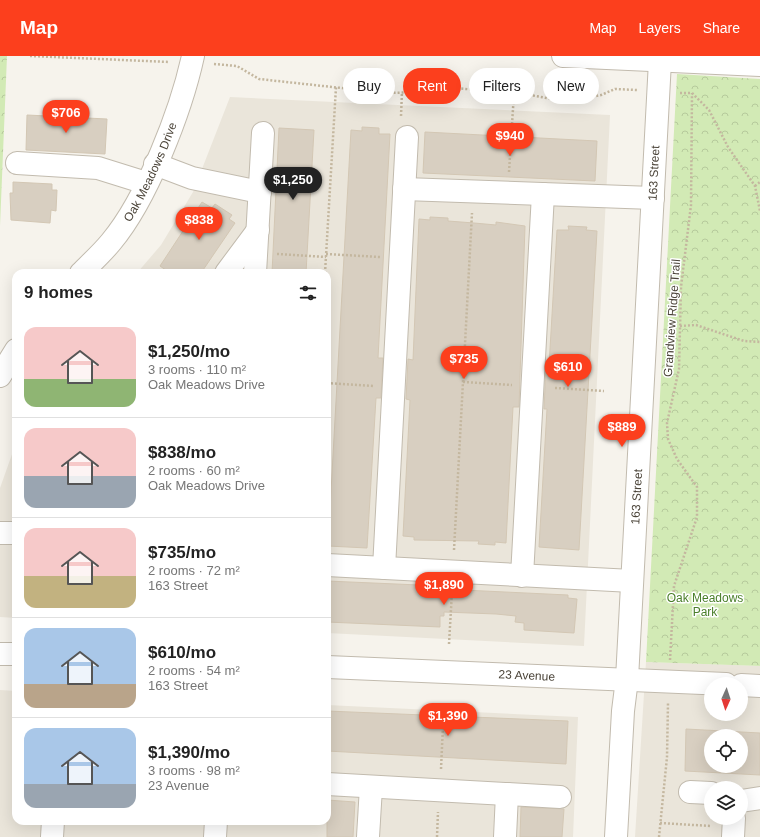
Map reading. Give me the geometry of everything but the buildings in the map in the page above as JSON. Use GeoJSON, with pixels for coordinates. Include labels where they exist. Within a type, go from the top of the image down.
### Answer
{"type":"FeatureCollection","features":[{"type":"Feature","properties":{"kind":"street"},"geometry":{"type":"LineString","coordinates":[[563,56],[760,65]]}},
{"type":"Feature","properties":{"kind":"street","name":"Oak Meadows Drive"},"geometry":{"type":"LineString","coordinates":[[85,269],[111,242],[138,201],[201,60]]}},
{"type":"Feature","properties":{"kind":"street","name":"163 Street"},"geometry":{"type":"LineString","coordinates":[[616,837],[632,581],[660,61]]}},
{"type":"Feature","properties":{"kind":"street"},"geometry":{"type":"LineString","coordinates":[[256,263],[263,133]]}},
{"type":"Feature","properties":{"kind":"street"},"geometry":{"type":"LineString","coordinates":[[384,568],[407,137]]}},
{"type":"Feature","properties":{"kind":"street"},"geometry":{"type":"LineString","coordinates":[[17,163],[98,168],[192,178],[260,192]]}},
{"type":"Feature","properties":{"kind":"street"},"geometry":{"type":"LineString","coordinates":[[404,189],[653,198]]}},
{"type":"Feature","properties":{"kind":"street"},"geometry":{"type":"LineString","coordinates":[[522,576],[543,194]]}},
{"type":"Feature","properties":{"kind":"street"},"geometry":{"type":"LineString","coordinates":[[229,269],[258,230]]}},
{"type":"Feature","properties":{"kind":"street"},"geometry":{"type":"LineString","coordinates":[[0,376],[12,356]]}},
{"type":"Feature","properties":{"kind":"street"},"geometry":{"type":"LineString","coordinates":[[0,533],[12,533]]}},
{"type":"Feature","properties":{"kind":"street"},"geometry":{"type":"LineString","coordinates":[[331,566],[632,581]]}},
{"type":"Feature","properties":{"kind":"street"},"geometry":{"type":"LineString","coordinates":[[0,654],[12,654]]}},
{"type":"Feature","properties":{"kind":"street","name":"23 Avenue"},"geometry":{"type":"LineString","coordinates":[[331,667],[704,683]]}},
{"type":"Feature","properties":{"kind":"street"},"geometry":{"type":"LineString","coordinates":[[748,685],[760,686]]}},
{"type":"Feature","properties":{"kind":"street"},"geometry":{"type":"LineString","coordinates":[[331,784],[560,797]]}},
{"type":"Feature","properties":{"kind":"street"},"geometry":{"type":"LineString","coordinates":[[368,837],[371,787]]}},
{"type":"Feature","properties":{"kind":"street"},"geometry":{"type":"LineString","coordinates":[[505,837],[507,794]]}},
{"type":"Feature","properties":{"kind":"street"},"geometry":{"type":"LineString","coordinates":[[748,800],[760,798]]}},
{"type":"Feature","properties":{"kind":"street"},"geometry":{"type":"LineString","coordinates":[[52,837],[53,825]]}},
{"type":"Feature","properties":{"kind":"street"},"geometry":{"type":"LineString","coordinates":[[215,837],[216,825]]}},
{"type":"Feature","properties":{"kind":"street"},"geometry":{"type":"LineString","coordinates":[[733,837],[734,825]]}},
{"type":"Feature","properties":{"kind":"path"},"geometry":{"type":"LineString","coordinates":[[30,56],[168,62]]}},
{"type":"Feature","properties":{"kind":"path"},"geometry":{"type":"LineString","coordinates":[[201,60],[237,66],[259,79],[387,93],[420,92],[454,88],[469,89]]}},
{"type":"Feature","properties":{"kind":"path"},"geometry":{"type":"LineString","coordinates":[[325,269],[336,87]]}},
{"type":"Feature","properties":{"kind":"path"},"geometry":{"type":"LineString","coordinates":[[535,96],[557,100],[581,99],[601,95],[615,89],[640,91]]}},
{"type":"Feature","properties":{"kind":"path","name":"Grandview Ridge Trail"},"geometry":{"type":"LineString","coordinates":[[671,652],[674,586],[697,517],[697,487],[677,459],[668,439],[667,423],[679,369],[681,287],[691,205],[692,93],[709,110],[728,147],[755,186]]}},
{"type":"Feature","properties":{"kind":"path"},"geometry":{"type":"LineString","coordinates":[[508,193],[513,104]]}},
{"type":"Feature","properties":{"kind":"path"},"geometry":{"type":"LineString","coordinates":[[760,182],[755,186],[760,211]]}},
{"type":"Feature","properties":{"kind":"path"},"geometry":{"type":"LineString","coordinates":[[449,644],[473,191]]}},
{"type":"Feature","properties":{"kind":"path"},"geometry":{"type":"LineString","coordinates":[[256,263],[326,255],[401,258]]}},
{"type":"Feature","properties":{"kind":"path"},"geometry":{"type":"LineString","coordinates":[[680,326],[696,325],[744,341],[760,342]]}},
{"type":"Feature","properties":{"kind":"path"},"geometry":{"type":"LineString","coordinates":[[331,384],[394,388]]}},
{"type":"Feature","properties":{"kind":"path"},"geometry":{"type":"LineString","coordinates":[[441,774],[444,703]]}},
{"type":"Feature","properties":{"kind":"path"},"geometry":{"type":"LineString","coordinates":[[659,837],[667,758],[668,712]]}},
{"type":"Feature","properties":{"kind":"path"},"geometry":{"type":"LineString","coordinates":[[437,837],[439,808]]}},
{"type":"Feature","properties":{"kind":"path"},"geometry":{"type":"LineString","coordinates":[[660,823],[712,826]]}},
{"type":"Feature","properties":{"kind":"shaded area"},"geometry":{"type":"Polygon","coordinates":[[[230,97],[343,102],[343,104],[378,104],[610,115],[584,646],[331,633],[331,269],[140,269],[161,245],[193,192],[230,97]]]}},
{"type":"Feature","properties":{"kind":"shaded area"},"geometry":{"type":"Polygon","coordinates":[[[12,454],[12,618],[0,617],[0,488],[12,454]]]}},
{"type":"Feature","properties":{"kind":"shaded area"},"geometry":{"type":"Polygon","coordinates":[[[646,662],[760,666],[760,837],[635,837],[646,662]]]}},
{"type":"Feature","properties":{"kind":"shaded area"},"geometry":{"type":"Polygon","coordinates":[[[0,690],[12,691],[12,825],[331,825],[331,705],[578,717],[573,837],[0,837],[0,690]]]}},
{"type":"Feature","properties":{"kind":"green space"},"geometry":{"type":"Polygon","coordinates":[[[0,56],[7,56],[0,226],[0,56]]]}},
{"type":"Feature","properties":{"kind":"green space","name":"Oak Meadows Park"},"geometry":{"type":"Polygon","coordinates":[[[677,74],[760,79],[760,666],[646,662],[677,74]]]}}]}
